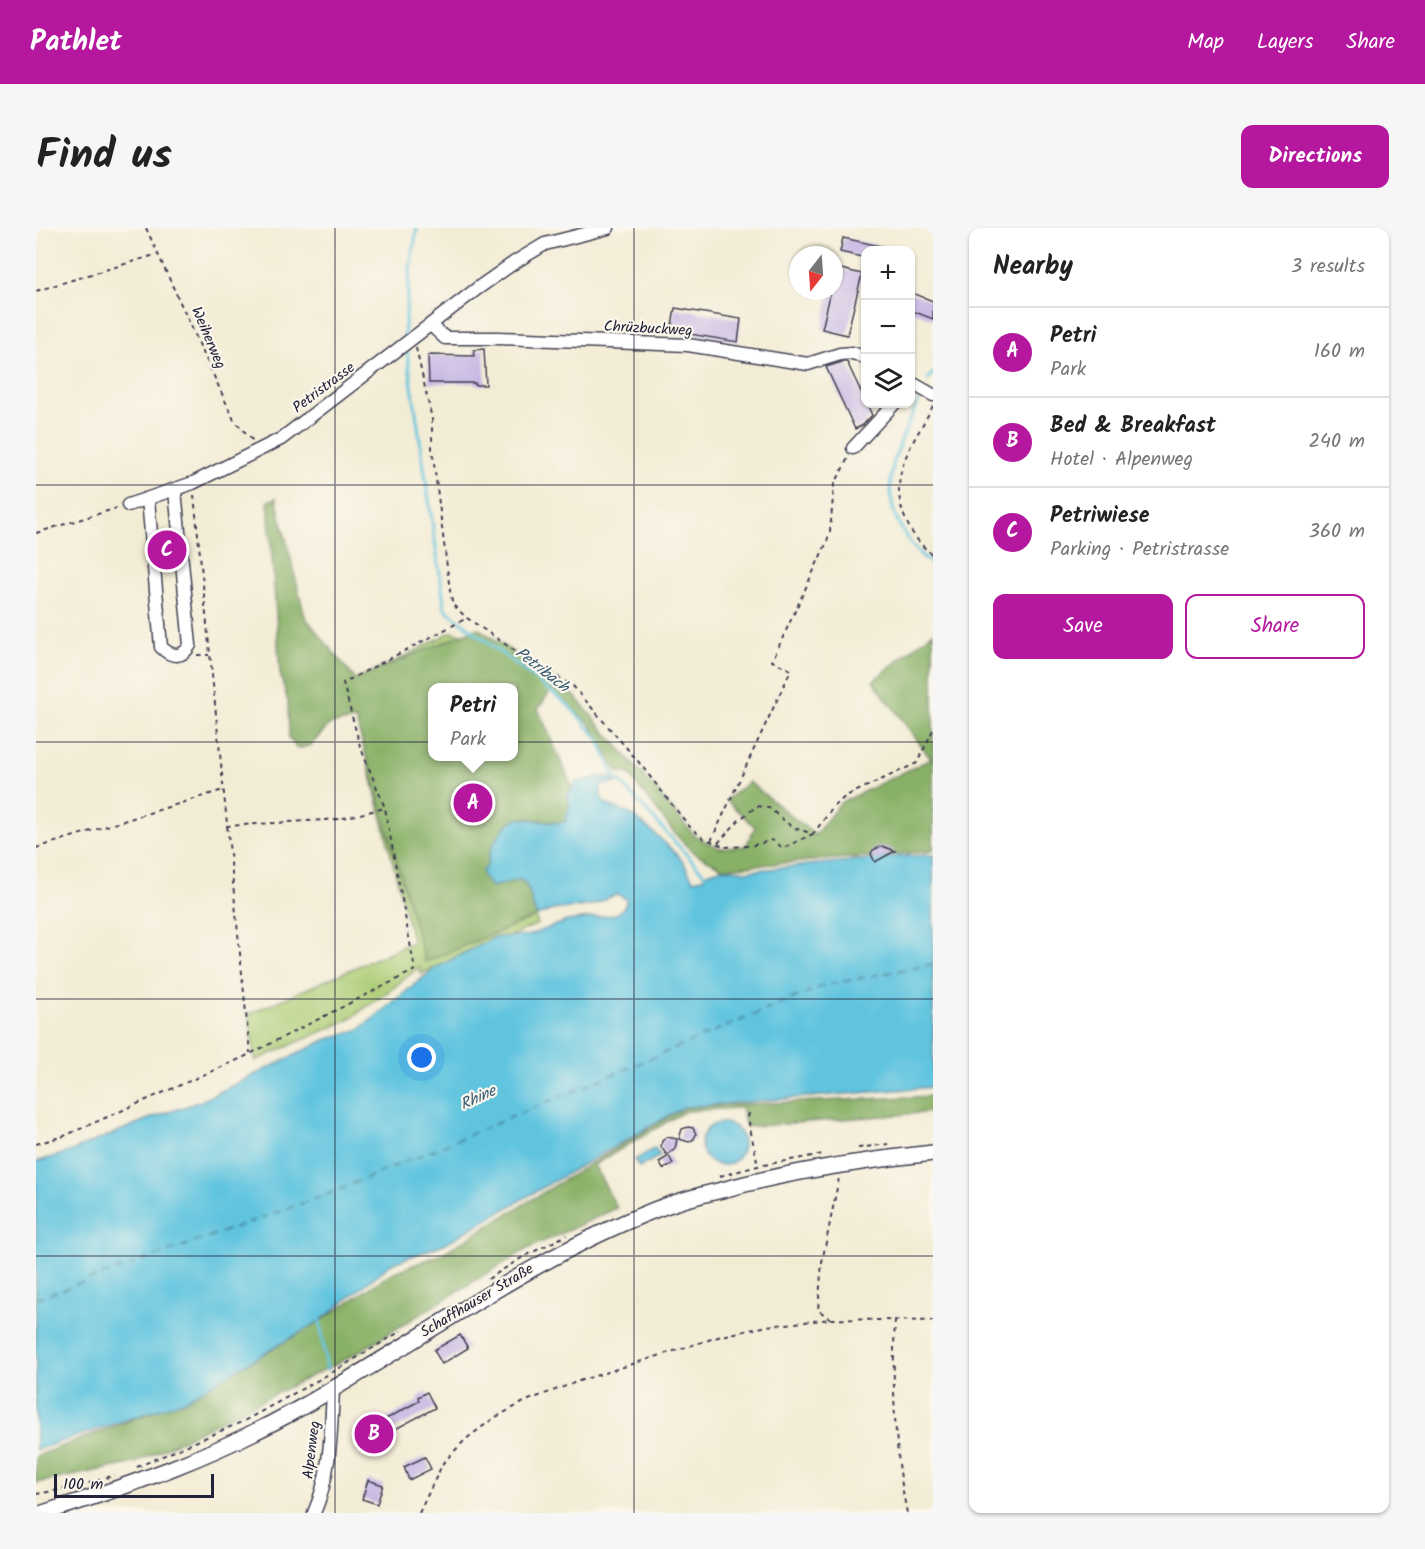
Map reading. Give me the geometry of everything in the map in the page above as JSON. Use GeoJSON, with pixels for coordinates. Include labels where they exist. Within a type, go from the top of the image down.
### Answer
{"type":"FeatureCollection","features":[{"type":"Feature","properties":{"kind":"main road","name":"Schaffhauser Straße"},"geometry":{"type":"LineString","coordinates":[[44,1513],[159,1473],[231,1444],[333,1389],[516,1276],[586,1240],[658,1208],[754,1181],[838,1165],[933,1153]]}},
{"type":"Feature","properties":{"kind":"street","name":"Petristrasse"},"geometry":{"type":"LineString","coordinates":[[128,505],[193,483],[281,439],[478,288],[545,244],[608,228]]}},
{"type":"Feature","properties":{"kind":"street","name":"Chrüzbuckweg"},"geometry":{"type":"LineString","coordinates":[[431,326],[445,338],[688,345],[808,364],[840,354],[853,353],[861,356]]}},
{"type":"Feature","properties":{"kind":"street"},"geometry":{"type":"LineString","coordinates":[[915,386],[933,394]]}},
{"type":"Feature","properties":{"kind":"street"},"geometry":{"type":"LineString","coordinates":[[853,448],[890,408]]}},
{"type":"Feature","properties":{"kind":"street"},"geometry":{"type":"LineString","coordinates":[[148,499],[161,647],[168,654],[179,656],[186,653],[190,645],[175,490]]}},
{"type":"Feature","properties":{"kind":"street","name":"Alpenweg"},"geometry":{"type":"LineString","coordinates":[[314,1513],[326,1476],[332,1425],[333,1389]]}},
{"type":"Feature","properties":{"kind":"path","name":"Weiherweg"},"geometry":{"type":"LineString","coordinates":[[147,228],[234,420],[261,450]]}},
{"type":"Feature","properties":{"kind":"path"},"geometry":{"type":"LineString","coordinates":[[36,291],[158,254]]}},
{"type":"Feature","properties":{"kind":"path"},"geometry":{"type":"LineString","coordinates":[[414,339],[432,419],[432,448],[453,605],[467,618],[524,657],[573,686],[637,760],[689,826],[703,838],[725,847],[752,846],[772,840],[783,848],[813,834],[835,805],[846,796],[916,763],[933,730]]}},
{"type":"Feature","properties":{"kind":"path"},"geometry":{"type":"LineString","coordinates":[[933,405],[903,464],[898,479],[900,506],[910,531],[933,555]]}},
{"type":"Feature","properties":{"kind":"path"},"geometry":{"type":"LineString","coordinates":[[711,841],[791,670],[772,661],[826,544],[830,532],[834,486],[853,448]]}},
{"type":"Feature","properties":{"kind":"path"},"geometry":{"type":"LineString","coordinates":[[193,483],[250,1054]]}},
{"type":"Feature","properties":{"kind":"path"},"geometry":{"type":"LineString","coordinates":[[36,533],[128,505]]}},
{"type":"Feature","properties":{"kind":"path"},"geometry":{"type":"LineString","coordinates":[[36,1144],[64,1136],[250,1054],[416,970],[386,808],[360,746],[343,683],[467,618]]}},
{"type":"Feature","properties":{"kind":"path"},"geometry":{"type":"LineString","coordinates":[[36,848],[223,790]]}},
{"type":"Feature","properties":{"kind":"path"},"geometry":{"type":"LineString","coordinates":[[718,843],[739,820],[757,806],[769,808],[792,827],[813,834]]}},
{"type":"Feature","properties":{"kind":"path"},"geometry":{"type":"LineString","coordinates":[[226,826],[339,819],[386,808]]}},
{"type":"Feature","properties":{"kind":"path"},"geometry":{"type":"LineString","coordinates":[[750,1113],[748,1118],[758,1166]]}},
{"type":"Feature","properties":{"kind":"path"},"geometry":{"type":"LineString","coordinates":[[831,1319],[819,1310],[819,1293],[822,1262],[839,1183],[838,1165]]}},
{"type":"Feature","properties":{"kind":"path"},"geometry":{"type":"LineString","coordinates":[[419,1513],[443,1463],[466,1439],[494,1418],[526,1401],[600,1374],[718,1337],[767,1326],[831,1319],[933,1321]]}},
{"type":"Feature","properties":{"kind":"path"},"geometry":{"type":"LineString","coordinates":[[895,1320],[896,1422],[907,1513]]}},
{"type":"Feature","properties":{"kind":"green space"},"geometry":{"type":"Polygon","coordinates":[[[276,498],[305,617],[355,679],[478,628],[572,693],[695,836],[719,848],[746,846],[755,827],[726,800],[749,782],[815,835],[840,803],[931,759],[873,681],[933,632],[933,851],[723,868],[694,853],[676,835],[628,773],[617,772],[590,724],[551,690],[538,709],[573,789],[567,797],[570,805],[567,820],[562,823],[525,818],[488,856],[491,887],[522,880],[526,884],[537,916],[425,962],[356,720],[330,724],[311,745],[297,749],[289,738],[288,702],[280,673],[268,501],[276,498]]]}},
{"type":"Feature","properties":{"kind":"green space"},"geometry":{"type":"Polygon","coordinates":[[[451,632],[484,638],[522,665],[570,805],[562,823],[491,887],[503,885],[532,897],[531,907],[538,924],[421,974],[419,967],[348,1020],[255,1061],[249,1014],[413,942],[346,684],[451,632]]]}},
{"type":"Feature","properties":{"kind":"green space"},"geometry":{"type":"Polygon","coordinates":[[[933,1096],[933,1112],[746,1127],[741,1108],[685,1111],[594,1165],[617,1208],[527,1249],[350,1357],[135,1463],[36,1483],[36,1456],[183,1400],[320,1321],[392,1273],[440,1255],[684,1107],[933,1096]]]}},
{"type":"Feature","properties":{"kind":"water","name":"Rhine"},"geometry":{"type":"Polygon","coordinates":[[[611,777],[617,783],[601,786],[602,799],[605,803],[630,814],[656,834],[681,859],[694,880],[723,868],[747,871],[933,855],[933,1087],[684,1107],[444,1244],[391,1264],[320,1321],[183,1401],[36,1450],[36,1162],[69,1152],[146,1120],[201,1101],[325,1040],[360,1029],[435,968],[495,937],[527,936],[567,921],[613,915],[622,910],[626,899],[617,894],[593,905],[552,910],[537,916],[526,884],[522,880],[491,887],[483,877],[482,871],[488,865],[492,848],[504,827],[520,819],[565,822],[570,805],[567,797],[577,781],[611,777]]]}},
{"type":"Feature","properties":{"kind":"water"},"geometry":{"type":"Polygon","coordinates":[[[722,1123],[737,1129],[743,1144],[737,1159],[722,1165],[707,1159],[701,1144],[707,1129],[722,1123]]]}},
{"type":"Feature","properties":{"kind":"water"},"geometry":{"type":"Polygon","coordinates":[[[655,1148],[660,1156],[639,1167],[635,1160],[655,1148]]]}},
{"type":"Feature","properties":{"kind":"building"},"geometry":{"type":"Polygon","coordinates":[[[843,238],[880,246],[861,246],[861,257],[843,253],[843,238]]]}},
{"type":"Feature","properties":{"kind":"building"},"geometry":{"type":"Polygon","coordinates":[[[843,269],[861,274],[847,335],[822,329],[829,300],[843,300],[843,269]]]}},
{"type":"Feature","properties":{"kind":"building"},"geometry":{"type":"Polygon","coordinates":[[[915,294],[933,301],[933,319],[915,312],[915,294]]]}},
{"type":"Feature","properties":{"kind":"building"},"geometry":{"type":"Polygon","coordinates":[[[675,308],[741,319],[738,342],[671,331],[675,308]]]}},
{"type":"Feature","properties":{"kind":"building"},"geometry":{"type":"Polygon","coordinates":[[[484,349],[486,385],[429,383],[428,355],[474,356],[474,350],[484,349]]]}},
{"type":"Feature","properties":{"kind":"building"},"geometry":{"type":"Polygon","coordinates":[[[847,362],[861,392],[861,408],[869,408],[872,415],[863,425],[855,429],[826,367],[847,362]]]}},
{"type":"Feature","properties":{"kind":"building"},"geometry":{"type":"Polygon","coordinates":[[[882,846],[895,851],[875,862],[871,854],[873,850],[882,846]]]}},
{"type":"Feature","properties":{"kind":"building"},"geometry":{"type":"Polygon","coordinates":[[[693,1128],[696,1134],[689,1142],[679,1139],[682,1129],[693,1128]]]}},
{"type":"Feature","properties":{"kind":"building"},"geometry":{"type":"Polygon","coordinates":[[[667,1137],[677,1139],[675,1149],[667,1155],[661,1147],[662,1141],[667,1137]]]}},
{"type":"Feature","properties":{"kind":"building"},"geometry":{"type":"Polygon","coordinates":[[[669,1156],[673,1164],[663,1169],[659,1162],[669,1156]]]}},
{"type":"Feature","properties":{"kind":"building"},"geometry":{"type":"Polygon","coordinates":[[[460,1335],[468,1348],[442,1364],[434,1350],[460,1335]]]}},
{"type":"Feature","properties":{"kind":"building"},"geometry":{"type":"Polygon","coordinates":[[[427,1392],[435,1408],[384,1435],[388,1443],[374,1451],[359,1425],[373,1417],[377,1424],[419,1401],[418,1397],[427,1392]]]}},
{"type":"Feature","properties":{"kind":"building"},"geometry":{"type":"Polygon","coordinates":[[[425,1457],[431,1469],[409,1480],[404,1467],[425,1457]]]}},
{"type":"Feature","properties":{"kind":"building"},"geometry":{"type":"Polygon","coordinates":[[[368,1480],[383,1485],[377,1504],[362,1499],[368,1480]]]}},
{"type":"Feature","properties":{"kind":"waterway","name":"Petribach"},"geometry":{"type":"LineString","coordinates":[[404,337],[410,268],[417,228]]}},
{"type":"Feature","properties":{"kind":"waterway","name":"Petribach"},"geometry":{"type":"LineString","coordinates":[[407,352],[445,609],[568,705],[598,738],[613,774],[706,876]]}},
{"type":"Feature","properties":{"kind":"waterway"},"geometry":{"type":"LineString","coordinates":[[928,380],[933,373]]}},
{"type":"Feature","properties":{"kind":"waterway"},"geometry":{"type":"LineString","coordinates":[[920,397],[899,445],[894,461],[890,493],[893,509],[903,532],[918,552],[933,565]]}},
{"type":"Feature","properties":{"kind":"waterway"},"geometry":{"type":"LineString","coordinates":[[320,1321],[327,1370]]}},
{"type":"Feature","properties":{"kind":"waterway"},"geometry":{"type":"LineString","coordinates":[[316,1487],[324,1404]]}},
{"type":"Feature","properties":{"kind":"ferry route"},"geometry":{"type":"LineString","coordinates":[[36,1299],[331,1193],[825,985],[933,964]]}},
{"type":"Feature","properties":{"kind":"place","name":"Petriwiese"},"geometry":{"type":"Point","coordinates":[167,550]}},
{"type":"Feature","properties":{"kind":"place","name":"Petri"},"geometry":{"type":"Point","coordinates":[473,803]}},
{"type":"Feature","properties":{"kind":"place","name":"Bed & Breakfast"},"geometry":{"type":"Point","coordinates":[374,1434]}}]}
